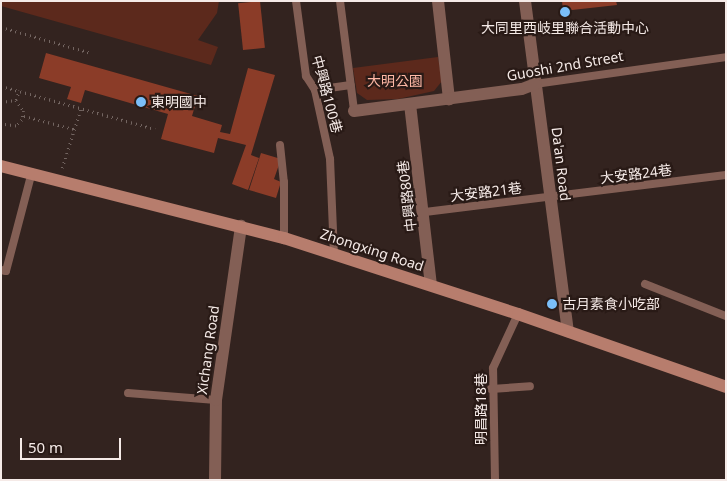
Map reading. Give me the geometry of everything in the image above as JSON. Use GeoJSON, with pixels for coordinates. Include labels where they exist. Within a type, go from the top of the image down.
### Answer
{"type":"FeatureCollection","features":[{"type":"Feature","properties":{"kind":"main road","name":"Zhongxing Road"},"geometry":{"type":"LineString","coordinates":[[1,166],[32,172],[284,238],[518,314],[726,387]]}},
{"type":"Feature","properties":{"kind":"street"},"geometry":{"type":"LineString","coordinates":[[438,1],[449,99]]}},
{"type":"Feature","properties":{"kind":"street","name":"Da'an Road"},"geometry":{"type":"LineString","coordinates":[[525,1],[568,331]]}},
{"type":"Feature","properties":{"kind":"street","name":"Guoshi 2nd Street"},"geometry":{"type":"LineString","coordinates":[[354,110],[522,89],[536,84]]}},
{"type":"Feature","properties":{"kind":"street","name":"中興路80巷"},"geometry":{"type":"LineString","coordinates":[[410,104],[425,212],[431,285]]}},
{"type":"Feature","properties":{"kind":"street","name":"Xichang Road"},"geometry":{"type":"LineString","coordinates":[[214,480],[216,400],[241,226]]}},
{"type":"Feature","properties":{"kind":"lane","name":"中興路100巷"},"geometry":{"type":"LineString","coordinates":[[296,1],[306,76],[315,90],[330,159],[334,254]]}},
{"type":"Feature","properties":{"kind":"lane"},"geometry":{"type":"LineString","coordinates":[[340,1],[354,110]]}},
{"type":"Feature","properties":{"kind":"lane","name":"Guoshi 2nd Street"},"geometry":{"type":"LineString","coordinates":[[536,84],[726,57]]}},
{"type":"Feature","properties":{"kind":"lane"},"geometry":{"type":"LineString","coordinates":[[315,90],[351,84]]}},
{"type":"Feature","properties":{"kind":"lane"},"geometry":{"type":"LineString","coordinates":[[280,145],[284,182],[284,238]]}},
{"type":"Feature","properties":{"kind":"lane"},"geometry":{"type":"LineString","coordinates":[[4,270],[32,172]]}},
{"type":"Feature","properties":{"kind":"lane","name":"大安路24巷"},"geometry":{"type":"LineString","coordinates":[[550,197],[725,177]]}},
{"type":"Feature","properties":{"kind":"lane","name":"大安路21巷"},"geometry":{"type":"LineString","coordinates":[[425,212],[550,197]]}},
{"type":"Feature","properties":{"kind":"lane"},"geometry":{"type":"LineString","coordinates":[[645,284],[726,316]]}},
{"type":"Feature","properties":{"kind":"lane","name":"明昌路18巷"},"geometry":{"type":"LineString","coordinates":[[495,480],[493,368],[518,314]]}},
{"type":"Feature","properties":{"kind":"lane"},"geometry":{"type":"LineString","coordinates":[[492,389],[530,386]]}},
{"type":"Feature","properties":{"kind":"lane"},"geometry":{"type":"LineString","coordinates":[[128,393],[216,400]]}},
{"type":"Feature","properties":{"kind":"path"},"geometry":{"type":"LineString","coordinates":[[1,27],[91,54]]}},
{"type":"Feature","properties":{"kind":"path"},"geometry":{"type":"LineString","coordinates":[[1,86],[155,129]]}},
{"type":"Feature","properties":{"kind":"path"},"geometry":{"type":"LineString","coordinates":[[16,100],[19,90]]}},
{"type":"Feature","properties":{"kind":"path"},"geometry":{"type":"LineString","coordinates":[[1,102],[16,100],[23,106],[24,116],[16,126],[1,124]]}},
{"type":"Feature","properties":{"kind":"path"},"geometry":{"type":"LineString","coordinates":[[59,179],[81,108]]}},
{"type":"Feature","properties":{"kind":"path"},"geometry":{"type":"LineString","coordinates":[[24,116],[74,129]]}},
{"type":"Feature","properties":{"kind":"green space"},"geometry":{"type":"Polygon","coordinates":[[[1,1],[219,1],[217,13],[198,40],[218,47],[211,65],[1,6],[1,1]]]}},
{"type":"Feature","properties":{"kind":"green space","name":"大明公園"},"geometry":{"type":"Polygon","coordinates":[[[438,57],[442,81],[434,91],[398,99],[367,100],[357,93],[353,68],[438,57]]]}},
{"type":"Feature","properties":{"kind":"building"},"geometry":{"type":"Polygon","coordinates":[[[260,1],[265,48],[243,50],[238,3],[260,1]]]}},
{"type":"Feature","properties":{"kind":"building"},"geometry":{"type":"Polygon","coordinates":[[[562,1],[616,1],[617,5],[563,11],[562,1]]]}},
{"type":"Feature","properties":{"kind":"building"},"geometry":{"type":"Polygon","coordinates":[[[46,53],[198,96],[192,116],[222,125],[220,132],[230,134],[248,68],[275,75],[251,155],[259,158],[248,190],[232,184],[246,145],[218,138],[214,153],[161,139],[168,114],[85,90],[81,103],[67,99],[71,87],[39,78],[46,53]]]}},
{"type":"Feature","properties":{"kind":"building"},"geometry":{"type":"Polygon","coordinates":[[[261,153],[281,159],[274,179],[281,182],[276,198],[249,190],[261,153]]]}},
{"type":"Feature","properties":{"kind":"place","name":"大同里西岐里聯合活動中心"},"geometry":{"type":"Point","coordinates":[565,12]}},
{"type":"Feature","properties":{"kind":"place","name":"東明國中"},"geometry":{"type":"Point","coordinates":[141,102]}},
{"type":"Feature","properties":{"kind":"place","name":"古月素食小吃部"},"geometry":{"type":"Point","coordinates":[552,304]}}]}
